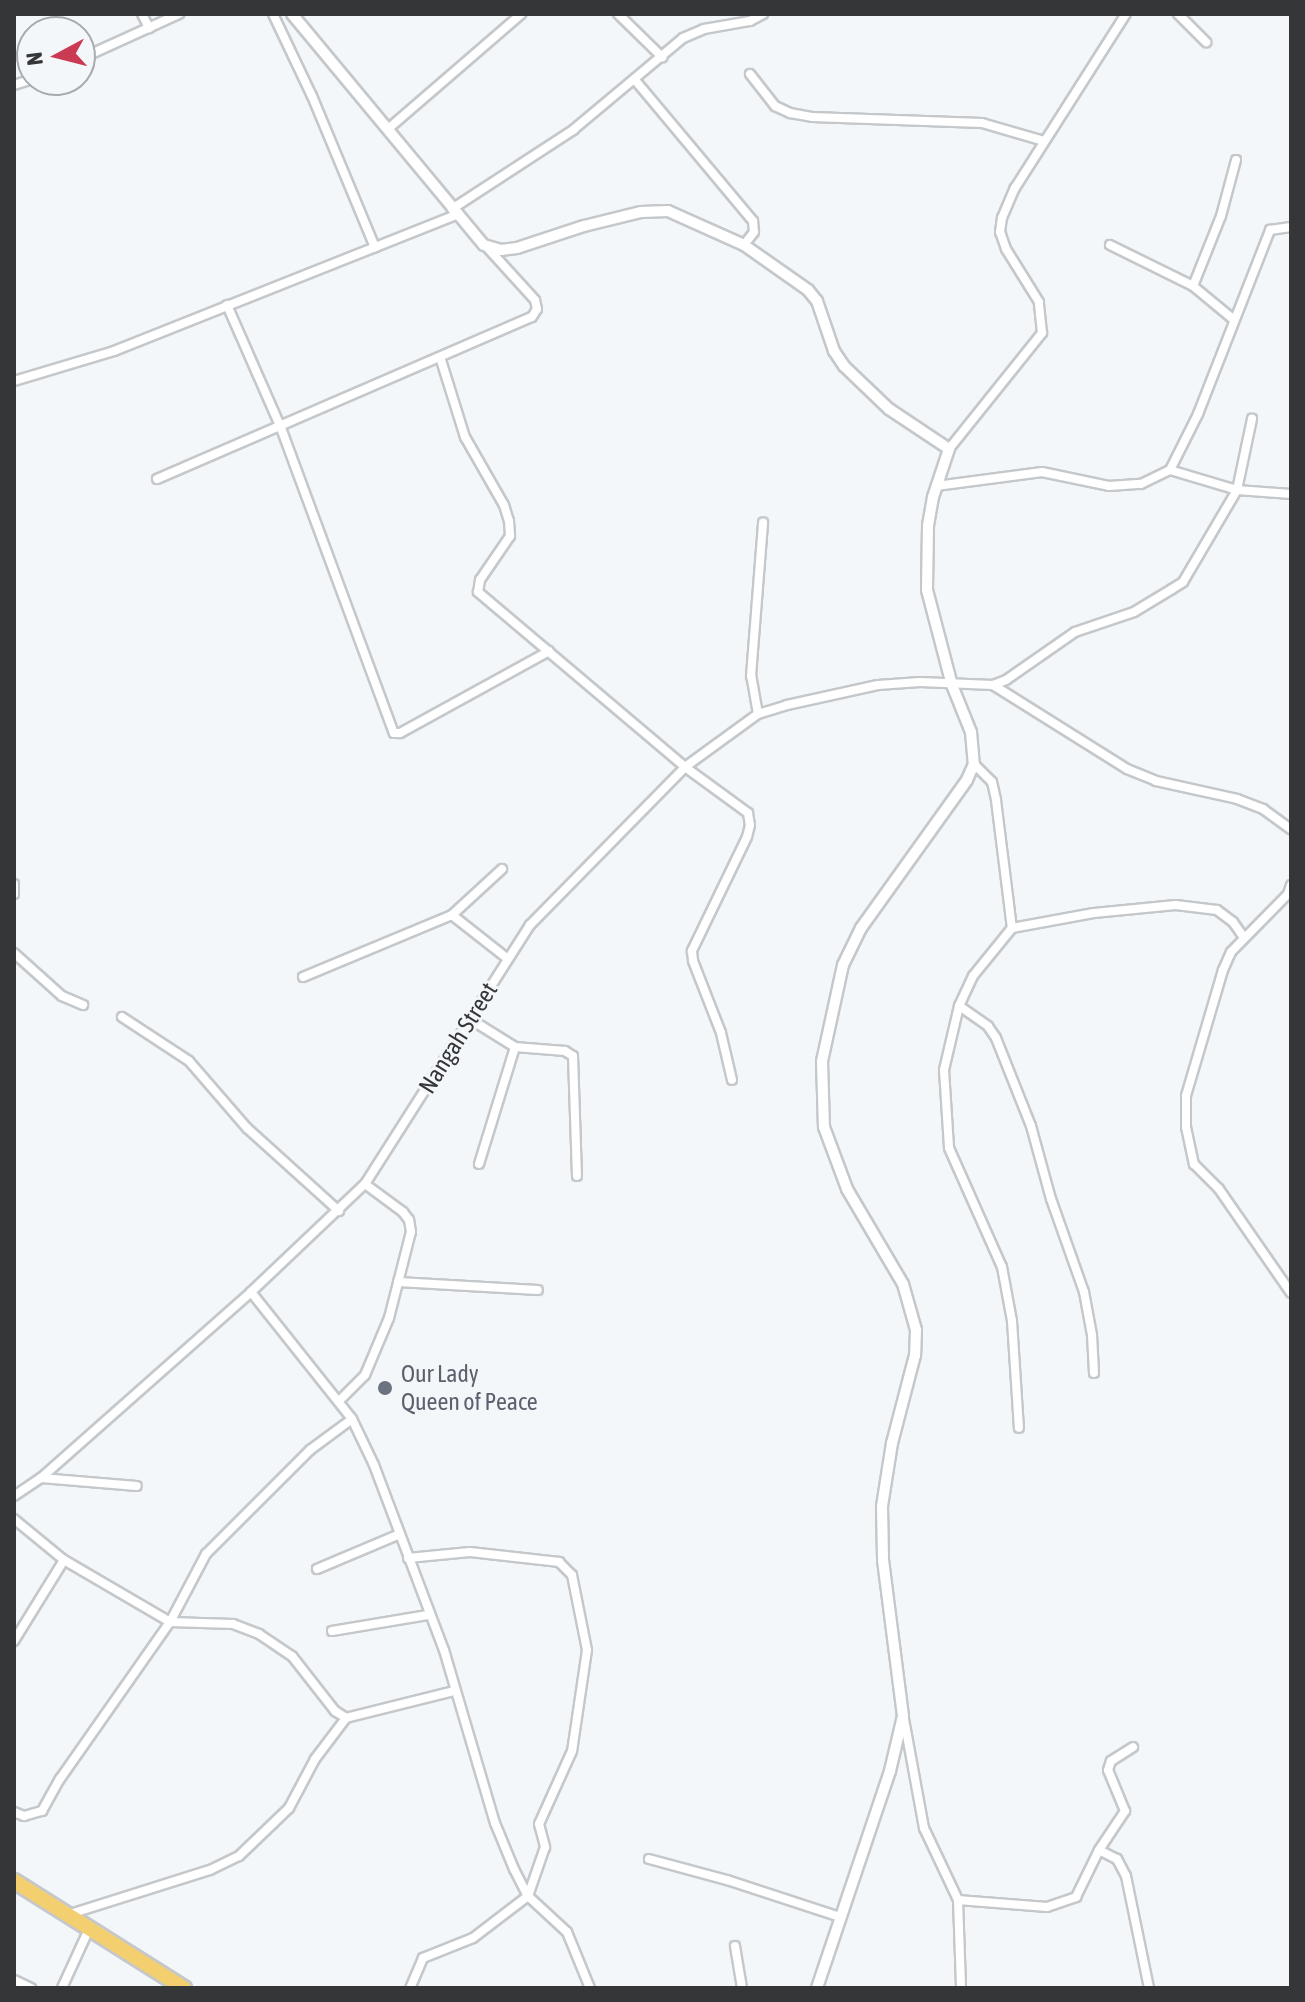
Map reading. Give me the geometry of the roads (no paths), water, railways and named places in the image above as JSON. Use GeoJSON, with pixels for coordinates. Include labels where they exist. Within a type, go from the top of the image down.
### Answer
{"type":"FeatureCollection","features":[{"type":"Feature","properties":{"kind":"highway"},"geometry":{"type":"LineString","coordinates":[[14,1881],[184,1988]]}},
{"type":"Feature","properties":{"kind":"street"},"geometry":{"type":"LineString","coordinates":[[142,14],[149,28]]}},
{"type":"Feature","properties":{"kind":"street"},"geometry":{"type":"LineString","coordinates":[[96,52],[179,14]]}},
{"type":"Feature","properties":{"kind":"street"},"geometry":{"type":"LineString","coordinates":[[273,14],[312,96],[375,247]]}},
{"type":"Feature","properties":{"kind":"street"},"geometry":{"type":"LineString","coordinates":[[157,479],[441,360],[532,317],[537,309],[535,300],[454,212],[292,14]]}},
{"type":"Feature","properties":{"kind":"street"},"geometry":{"type":"LineString","coordinates":[[388,129],[521,14]]}},
{"type":"Feature","properties":{"kind":"street"},"geometry":{"type":"LineString","coordinates":[[618,14],[662,57]]}},
{"type":"Feature","properties":{"kind":"street"},"geometry":{"type":"LineString","coordinates":[[14,381],[114,351],[375,247],[454,212],[561,139],[683,38],[704,29],[737,25],[763,14]]}},
{"type":"Feature","properties":{"kind":"street"},"geometry":{"type":"LineString","coordinates":[[961,1988],[958,1900],[927,1837],[903,1716],[883,1560],[882,1506],[892,1443],[915,1355],[916,1330],[903,1284],[852,1199],[824,1127],[822,1061],[843,965],[861,928],[884,891],[967,780],[974,764],[971,732],[952,685],[927,590],[928,526],[936,486],[949,449],[1042,333],[1039,302],[1006,249],[1000,232],[1015,188],[1126,14]]}},
{"type":"Feature","properties":{"kind":"street"},"geometry":{"type":"LineString","coordinates":[[1178,14],[1206,42]]}},
{"type":"Feature","properties":{"kind":"street"},"geometry":{"type":"LineString","coordinates":[[750,74],[775,106],[790,113],[812,117],[982,123],[1044,141]]}},
{"type":"Feature","properties":{"kind":"street"},"geometry":{"type":"LineString","coordinates":[[635,80],[753,221],[754,232],[744,245]]}},
{"type":"Feature","properties":{"kind":"street"},"geometry":{"type":"LineString","coordinates":[[1193,286],[1221,216],[1236,160]]}},
{"type":"Feature","properties":{"kind":"street"},"geometry":{"type":"LineString","coordinates":[[484,245],[501,250],[517,248],[584,226],[658,210],[668,211],[744,245],[808,290],[817,301],[834,351],[864,388],[949,449]]}},
{"type":"Feature","properties":{"kind":"street"},"geometry":{"type":"LineString","coordinates":[[936,486],[1042,472],[1109,486],[1141,484],[1170,470],[1198,414],[1270,230],[1291,227]]}},
{"type":"Feature","properties":{"kind":"street"},"geometry":{"type":"LineString","coordinates":[[1110,245],[1193,286],[1233,319]]}},
{"type":"Feature","properties":{"kind":"street"},"geometry":{"type":"LineString","coordinates":[[227,305],[281,428],[394,733],[400,733],[549,651]]}},
{"type":"Feature","properties":{"kind":"street"},"geometry":{"type":"LineString","coordinates":[[441,360],[465,437],[504,505],[509,521],[510,536],[480,580],[478,592],[685,767],[748,813],[750,825],[692,951],[721,1033],[732,1080]]}},
{"type":"Feature","properties":{"kind":"street"},"geometry":{"type":"LineString","coordinates":[[993,685],[1006,680],[1075,632],[1134,612],[1183,582],[1237,490],[1252,419]]}},
{"type":"Feature","properties":{"kind":"street"},"geometry":{"type":"LineString","coordinates":[[1170,470],[1237,490],[1291,494]]}},
{"type":"Feature","properties":{"kind":"street"},"geometry":{"type":"LineString","coordinates":[[758,714],[751,676],[763,522]]}},
{"type":"Feature","properties":{"kind":"street","name":"Nangah Street"},"geometry":{"type":"LineString","coordinates":[[14,1496],[41,1478],[251,1292],[365,1184],[539,915],[685,767],[758,714],[833,693],[920,682],[993,685]]}},
{"type":"Feature","properties":{"kind":"street"},"geometry":{"type":"LineString","coordinates":[[993,685],[1127,769],[1156,781],[1237,799],[1263,809],[1291,829]]}},
{"type":"Feature","properties":{"kind":"street"},"geometry":{"type":"LineString","coordinates":[[974,764],[992,782],[1012,928]]}},
{"type":"Feature","properties":{"kind":"street"},"geometry":{"type":"LineString","coordinates":[[303,977],[452,915],[502,869]]}},
{"type":"Feature","properties":{"kind":"street"},"geometry":{"type":"LineString","coordinates":[[14,884],[14,894]]}},
{"type":"Feature","properties":{"kind":"street"},"geometry":{"type":"LineString","coordinates":[[1291,885],[1288,894],[1231,952],[1186,1096],[1188,1148],[1194,1164],[1219,1189],[1291,1293]]}},
{"type":"Feature","properties":{"kind":"street"},"geometry":{"type":"LineString","coordinates":[[1019,1428],[1012,1321],[1002,1267],[949,1148],[944,1070],[959,1006],[973,976],[1012,928],[1094,913],[1176,905],[1217,910],[1233,922],[1244,938]]}},
{"type":"Feature","properties":{"kind":"street"},"geometry":{"type":"LineString","coordinates":[[452,915],[508,959]]}},
{"type":"Feature","properties":{"kind":"street"},"geometry":{"type":"LineString","coordinates":[[14,953],[52,988],[83,1005]]}},
{"type":"Feature","properties":{"kind":"street"},"geometry":{"type":"LineString","coordinates":[[959,1006],[988,1026],[996,1038],[1031,1126],[1051,1199],[1084,1292],[1092,1335],[1094,1373]]}},
{"type":"Feature","properties":{"kind":"street"},"geometry":{"type":"LineString","coordinates":[[122,1017],[189,1061],[247,1128],[339,1211]]}},
{"type":"Feature","properties":{"kind":"street"},"geometry":{"type":"LineString","coordinates":[[470,1019],[515,1047],[565,1051],[573,1056],[577,1176]]}},
{"type":"Feature","properties":{"kind":"street"},"geometry":{"type":"LineString","coordinates":[[479,1164],[515,1047]]}},
{"type":"Feature","properties":{"kind":"street"},"geometry":{"type":"LineString","coordinates":[[340,1400],[365,1375],[389,1318],[411,1232],[409,1220],[365,1184]]}},
{"type":"Feature","properties":{"kind":"street"},"geometry":{"type":"LineString","coordinates":[[398,1282],[538,1290]]}},
{"type":"Feature","properties":{"kind":"street"},"geometry":{"type":"LineString","coordinates":[[251,1292],[340,1400],[352,1419],[444,1650],[495,1823],[528,1896],[567,1932],[590,1988]]}},
{"type":"Feature","properties":{"kind":"street"},"geometry":{"type":"LineString","coordinates":[[14,1812],[24,1816],[42,1811],[60,1779],[170,1622],[206,1554],[310,1450],[352,1419]]}},
{"type":"Feature","properties":{"kind":"street"},"geometry":{"type":"LineString","coordinates":[[41,1478],[137,1486]]}},
{"type":"Feature","properties":{"kind":"street"},"geometry":{"type":"LineString","coordinates":[[14,1519],[64,1560],[170,1622],[233,1624],[259,1634],[292,1656],[335,1711],[346,1718]]}},
{"type":"Feature","properties":{"kind":"street"},"geometry":{"type":"LineString","coordinates":[[317,1569],[400,1534]]}},
{"type":"Feature","properties":{"kind":"street"},"geometry":{"type":"LineString","coordinates":[[408,1558],[453,1552],[559,1562],[572,1575],[587,1650],[572,1751],[539,1824],[545,1847],[528,1896],[473,1938],[423,1958],[410,1988]]}},
{"type":"Feature","properties":{"kind":"street"},"geometry":{"type":"LineString","coordinates":[[14,1641],[64,1560]]}},
{"type":"Feature","properties":{"kind":"street"},"geometry":{"type":"LineString","coordinates":[[332,1631],[428,1615]]}},
{"type":"Feature","properties":{"kind":"street"},"geometry":{"type":"LineString","coordinates":[[67,1915],[210,1870],[239,1856],[289,1808],[315,1759],[346,1718],[454,1691]]}},
{"type":"Feature","properties":{"kind":"street"},"geometry":{"type":"LineString","coordinates":[[817,1988],[894,1756],[903,1716]]}},
{"type":"Feature","properties":{"kind":"street"},"geometry":{"type":"LineString","coordinates":[[958,1900],[1047,1907],[1076,1897],[1099,1850],[1125,1811],[1108,1770],[1111,1761],[1133,1747]]}},
{"type":"Feature","properties":{"kind":"street"},"geometry":{"type":"LineString","coordinates":[[894,1756],[912,1758]]}},
{"type":"Feature","properties":{"kind":"street"},"geometry":{"type":"LineString","coordinates":[[1099,1850],[1117,1859],[1126,1876],[1149,1988]]}},
{"type":"Feature","properties":{"kind":"street"},"geometry":{"type":"LineString","coordinates":[[649,1859],[727,1880],[840,1917]]}},
{"type":"Feature","properties":{"kind":"street"},"geometry":{"type":"LineString","coordinates":[[62,1988],[89,1929]]}},
{"type":"Feature","properties":{"kind":"street"},"geometry":{"type":"LineString","coordinates":[[735,1946],[742,1988]]}},
{"type":"Feature","properties":{"kind":"street"},"geometry":{"type":"LineString","coordinates":[[14,1980],[31,1988]]}},
{"type":"Feature","properties":{"kind":"place","name":"Our Lady Queen of Peace"},"geometry":{"type":"Point","coordinates":[385,1388]}}]}
